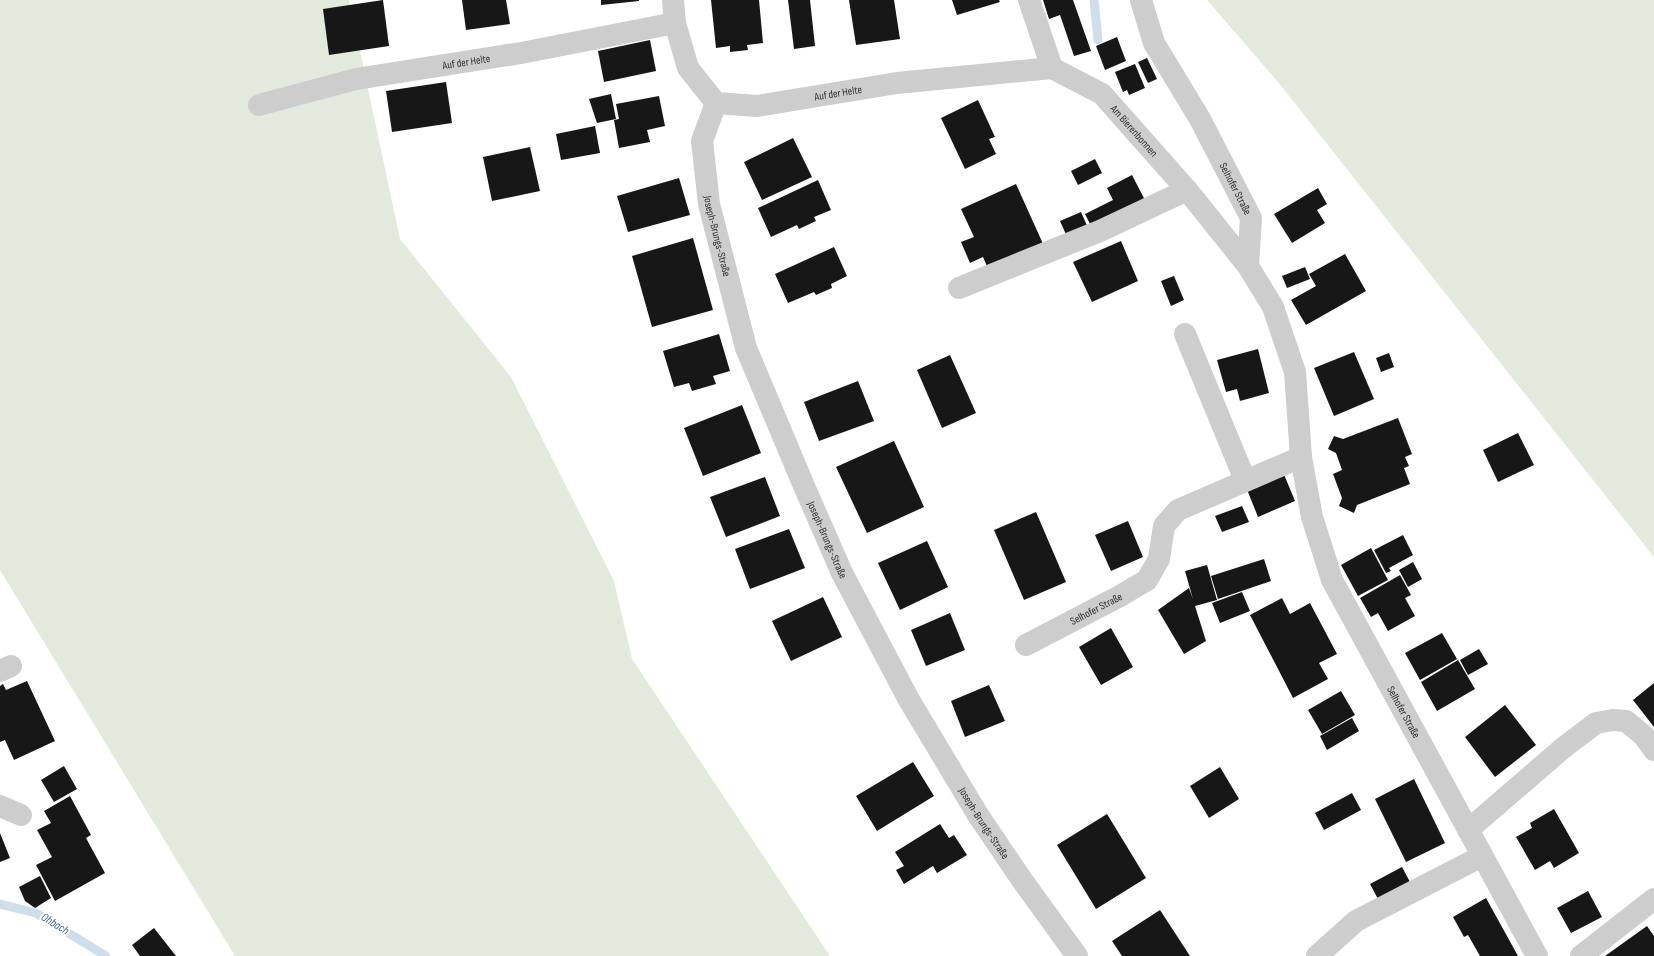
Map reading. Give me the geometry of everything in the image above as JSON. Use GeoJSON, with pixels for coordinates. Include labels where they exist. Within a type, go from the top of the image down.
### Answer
{"type":"FeatureCollection","features":[{"type":"Feature","properties":{"kind":"street"},"geometry":{"type":"LineString","coordinates":[[673,0],[675,23],[688,68],[716,104]]}},
{"type":"Feature","properties":{"kind":"street"},"geometry":{"type":"LineString","coordinates":[[1029,0],[1052,68]]}},
{"type":"Feature","properties":{"kind":"street","name":"Selhofer Straße"},"geometry":{"type":"LineString","coordinates":[[1141,0],[1154,43],[1200,119],[1251,218],[1248,266],[1273,307],[1294,372],[1301,457],[1312,517],[1332,580],[1537,956]]}},
{"type":"Feature","properties":{"kind":"street","name":"Auf der Helte"},"geometry":{"type":"LineString","coordinates":[[259,105],[356,79],[521,54],[675,23]]}},
{"type":"Feature","properties":{"kind":"street","name":"Auf der Helte"},"geometry":{"type":"LineString","coordinates":[[716,104],[757,106],[897,83],[1052,68]]}},
{"type":"Feature","properties":{"kind":"street","name":"Am Bierenbonnen"},"geometry":{"type":"LineString","coordinates":[[1052,68],[1102,94],[1187,190],[1248,266]]}},
{"type":"Feature","properties":{"kind":"street","name":"Joseph-Brungs-Straße"},"geometry":{"type":"LineString","coordinates":[[716,104],[702,141],[709,204],[749,355],[804,486],[842,573],[906,693],[978,815],[1022,880],[1077,956]]}},
{"type":"Feature","properties":{"kind":"street"},"geometry":{"type":"LineString","coordinates":[[959,288],[1100,231],[1187,190]]}},
{"type":"Feature","properties":{"kind":"street"},"geometry":{"type":"LineString","coordinates":[[1185,334],[1245,480]]}},
{"type":"Feature","properties":{"kind":"street","name":"Selhofer Straße"},"geometry":{"type":"LineString","coordinates":[[1026,645],[1120,596],[1147,580],[1159,559],[1164,526],[1178,510],[1301,457]]}},
{"type":"Feature","properties":{"kind":"street"},"geometry":{"type":"LineString","coordinates":[[1468,830],[1563,748],[1596,723],[1613,720],[1626,721],[1644,736],[1654,750]]}},
{"type":"Feature","properties":{"kind":"street"},"geometry":{"type":"LineString","coordinates":[[0,806],[21,815]]}},
{"type":"Feature","properties":{"kind":"street"},"geometry":{"type":"LineString","coordinates":[[1317,956],[1356,921],[1482,856]]}},
{"type":"Feature","properties":{"kind":"street"},"geometry":{"type":"LineString","coordinates":[[1580,956],[1654,899]]}},
{"type":"Feature","properties":{"kind":"shaded area"},"geometry":{"type":"Polygon","coordinates":[[[0,0],[349,0],[400,239],[511,377],[614,581],[632,659],[830,956],[235,956],[0,570],[0,0]]]}},
{"type":"Feature","properties":{"kind":"shaded area"},"geometry":{"type":"Polygon","coordinates":[[[1207,0],[1654,0],[1654,557],[1278,82],[1207,0]]]}},
{"type":"Feature","properties":{"kind":"building"},"geometry":{"type":"Polygon","coordinates":[[[383,0],[389,46],[329,55],[323,9],[383,0]]]}},
{"type":"Feature","properties":{"kind":"building"},"geometry":{"type":"Polygon","coordinates":[[[462,0],[506,0],[510,24],[466,30],[462,0]]]}},
{"type":"Feature","properties":{"kind":"building"},"geometry":{"type":"Polygon","coordinates":[[[601,0],[639,0],[639,1],[601,5],[601,0]]]}},
{"type":"Feature","properties":{"kind":"building"},"geometry":{"type":"Polygon","coordinates":[[[711,0],[759,0],[763,43],[747,45],[748,50],[730,52],[730,46],[716,48],[711,0]]]}},
{"type":"Feature","properties":{"kind":"building"},"geometry":{"type":"Polygon","coordinates":[[[788,0],[810,0],[815,46],[794,49],[788,0]]]}},
{"type":"Feature","properties":{"kind":"building"},"geometry":{"type":"Polygon","coordinates":[[[849,0],[894,0],[900,39],[856,45],[849,0]]]}},
{"type":"Feature","properties":{"kind":"building"},"geometry":{"type":"Polygon","coordinates":[[[952,0],[999,0],[1000,2],[957,15],[952,0]]]}},
{"type":"Feature","properties":{"kind":"building"},"geometry":{"type":"Polygon","coordinates":[[[1043,0],[1073,0],[1091,51],[1074,56],[1060,15],[1049,19],[1043,0]]]}},
{"type":"Feature","properties":{"kind":"building"},"geometry":{"type":"Polygon","coordinates":[[[1117,37],[1126,61],[1105,70],[1096,46],[1117,37]]]}},
{"type":"Feature","properties":{"kind":"building"},"geometry":{"type":"Polygon","coordinates":[[[650,40],[656,71],[604,82],[598,51],[650,40]]]}},
{"type":"Feature","properties":{"kind":"building"},"geometry":{"type":"Polygon","coordinates":[[[1147,58],[1157,79],[1148,83],[1138,62],[1147,58]]]}},
{"type":"Feature","properties":{"kind":"building"},"geometry":{"type":"Polygon","coordinates":[[[1135,64],[1145,88],[1129,95],[1127,90],[1123,92],[1115,72],[1135,64]]]}},
{"type":"Feature","properties":{"kind":"building"},"geometry":{"type":"Polygon","coordinates":[[[446,82],[452,123],[392,132],[386,91],[446,82]]]}},
{"type":"Feature","properties":{"kind":"building"},"geometry":{"type":"Polygon","coordinates":[[[611,94],[616,119],[597,123],[589,99],[611,94]]]}},
{"type":"Feature","properties":{"kind":"building"},"geometry":{"type":"Polygon","coordinates":[[[659,96],[665,126],[647,130],[650,142],[619,148],[614,120],[619,119],[616,104],[659,96]]]}},
{"type":"Feature","properties":{"kind":"building"},"geometry":{"type":"Polygon","coordinates":[[[978,100],[995,137],[989,139],[996,154],[965,169],[941,118],[978,100]]]}},
{"type":"Feature","properties":{"kind":"building"},"geometry":{"type":"Polygon","coordinates":[[[595,126],[600,153],[561,160],[556,134],[595,126]]]}},
{"type":"Feature","properties":{"kind":"building"},"geometry":{"type":"Polygon","coordinates":[[[793,138],[812,177],[762,200],[744,162],[793,138]]]}},
{"type":"Feature","properties":{"kind":"building"},"geometry":{"type":"Polygon","coordinates":[[[530,147],[540,191],[492,201],[483,157],[530,147]]]}},
{"type":"Feature","properties":{"kind":"building"},"geometry":{"type":"Polygon","coordinates":[[[1095,159],[1102,173],[1078,185],[1071,171],[1095,159]]]}},
{"type":"Feature","properties":{"kind":"building"},"geometry":{"type":"Polygon","coordinates":[[[1132,175],[1147,204],[1094,232],[1085,214],[1113,200],[1107,188],[1132,175]]]}},
{"type":"Feature","properties":{"kind":"building"},"geometry":{"type":"Polygon","coordinates":[[[679,178],[690,215],[628,232],[617,196],[679,178]]]}},
{"type":"Feature","properties":{"kind":"building"},"geometry":{"type":"Polygon","coordinates":[[[818,180],[831,210],[814,217],[816,221],[799,229],[797,225],[771,237],[758,208],[818,180]]]}},
{"type":"Feature","properties":{"kind":"building"},"geometry":{"type":"Polygon","coordinates":[[[1016,184],[1044,246],[989,271],[983,257],[970,263],[961,242],[974,237],[961,209],[1016,184]]]}},
{"type":"Feature","properties":{"kind":"building"},"geometry":{"type":"Polygon","coordinates":[[[1318,188],[1327,204],[1317,210],[1325,223],[1292,243],[1274,214],[1318,188]]]}},
{"type":"Feature","properties":{"kind":"building"},"geometry":{"type":"Polygon","coordinates":[[[1081,212],[1089,230],[1068,239],[1060,221],[1081,212]]]}},
{"type":"Feature","properties":{"kind":"building"},"geometry":{"type":"Polygon","coordinates":[[[693,238],[713,310],[652,327],[632,256],[693,238]]]}},
{"type":"Feature","properties":{"kind":"building"},"geometry":{"type":"Polygon","coordinates":[[[1121,241],[1138,281],[1092,302],[1073,262],[1121,241]]]}},
{"type":"Feature","properties":{"kind":"building"},"geometry":{"type":"Polygon","coordinates":[[[834,247],[847,276],[831,284],[832,288],[816,295],[814,292],[788,303],[775,274],[834,247]]]}},
{"type":"Feature","properties":{"kind":"building"},"geometry":{"type":"Polygon","coordinates":[[[1345,254],[1366,291],[1306,325],[1291,300],[1316,286],[1309,274],[1345,254]]]}},
{"type":"Feature","properties":{"kind":"building"},"geometry":{"type":"Polygon","coordinates":[[[1305,267],[1310,279],[1287,288],[1282,276],[1305,267]]]}},
{"type":"Feature","properties":{"kind":"building"},"geometry":{"type":"Polygon","coordinates":[[[1174,276],[1184,300],[1171,306],[1161,281],[1174,276]]]}},
{"type":"Feature","properties":{"kind":"building"},"geometry":{"type":"Polygon","coordinates":[[[719,334],[730,371],[713,376],[716,384],[692,391],[689,383],[674,387],[663,351],[719,334]]]}},
{"type":"Feature","properties":{"kind":"building"},"geometry":{"type":"Polygon","coordinates":[[[1258,349],[1269,393],[1240,401],[1237,389],[1226,392],[1217,360],[1258,349]]]}},
{"type":"Feature","properties":{"kind":"building"},"geometry":{"type":"Polygon","coordinates":[[[1354,352],[1374,399],[1334,416],[1314,368],[1354,352]]]}},
{"type":"Feature","properties":{"kind":"building"},"geometry":{"type":"Polygon","coordinates":[[[1389,353],[1394,367],[1381,372],[1376,358],[1389,353]]]}},
{"type":"Feature","properties":{"kind":"building"},"geometry":{"type":"Polygon","coordinates":[[[950,355],[976,413],[942,428],[917,370],[950,355]]]}},
{"type":"Feature","properties":{"kind":"building"},"geometry":{"type":"Polygon","coordinates":[[[858,381],[874,421],[819,441],[804,402],[858,381]]]}},
{"type":"Feature","properties":{"kind":"building"},"geometry":{"type":"Polygon","coordinates":[[[742,405],[761,453],[703,476],[684,428],[742,405]]]}},
{"type":"Feature","properties":{"kind":"building"},"geometry":{"type":"Polygon","coordinates":[[[1398,418],[1412,454],[1405,457],[1409,466],[1404,468],[1410,484],[1357,505],[1354,513],[1339,506],[1342,498],[1333,474],[1342,470],[1336,453],[1328,449],[1334,436],[1343,439],[1398,418]]]}},
{"type":"Feature","properties":{"kind":"building"},"geometry":{"type":"Polygon","coordinates":[[[1518,433],[1534,465],[1498,482],[1483,450],[1518,433]]]}},
{"type":"Feature","properties":{"kind":"building"},"geometry":{"type":"Polygon","coordinates":[[[894,441],[924,507],[867,533],[836,467],[894,441]]]}},
{"type":"Feature","properties":{"kind":"building"},"geometry":{"type":"Polygon","coordinates":[[[1283,472],[1295,501],[1258,517],[1246,487],[1283,472]]]}},
{"type":"Feature","properties":{"kind":"building"},"geometry":{"type":"Polygon","coordinates":[[[765,477],[780,516],[726,537],[710,497],[765,477]]]}},
{"type":"Feature","properties":{"kind":"building"},"geometry":{"type":"Polygon","coordinates":[[[1242,506],[1249,522],[1222,532],[1215,516],[1242,506]]]}},
{"type":"Feature","properties":{"kind":"building"},"geometry":{"type":"Polygon","coordinates":[[[1036,512],[1066,582],[1024,600],[994,530],[1036,512]]]}},
{"type":"Feature","properties":{"kind":"building"},"geometry":{"type":"Polygon","coordinates":[[[1128,521],[1143,557],[1111,571],[1095,535],[1128,521]]]}},
{"type":"Feature","properties":{"kind":"building"},"geometry":{"type":"Polygon","coordinates":[[[789,529],[805,568],[750,589],[735,549],[789,529]]]}},
{"type":"Feature","properties":{"kind":"building"},"geometry":{"type":"Polygon","coordinates":[[[1403,535],[1413,555],[1389,568],[1391,571],[1386,573],[1374,550],[1403,535]]]}},
{"type":"Feature","properties":{"kind":"building"},"geometry":{"type":"Polygon","coordinates":[[[927,541],[948,587],[900,610],[878,563],[927,541]]]}},
{"type":"Feature","properties":{"kind":"building"},"geometry":{"type":"Polygon","coordinates":[[[1371,548],[1388,580],[1358,596],[1341,565],[1371,548]]]}},
{"type":"Feature","properties":{"kind":"building"},"geometry":{"type":"Polygon","coordinates":[[[1264,559],[1271,581],[1218,599],[1211,576],[1264,559]]]}},
{"type":"Feature","properties":{"kind":"building"},"geometry":{"type":"Polygon","coordinates":[[[1413,562],[1422,579],[1408,587],[1399,570],[1413,562]]]}},
{"type":"Feature","properties":{"kind":"building"},"geometry":{"type":"Polygon","coordinates":[[[1207,565],[1217,600],[1195,606],[1206,641],[1184,654],[1158,610],[1189,588],[1193,599],[1185,571],[1207,565]]]}},
{"type":"Feature","properties":{"kind":"building"},"geometry":{"type":"Polygon","coordinates":[[[1400,575],[1411,595],[1405,598],[1415,616],[1388,631],[1378,613],[1371,617],[1360,598],[1400,575]]]}},
{"type":"Feature","properties":{"kind":"building"},"geometry":{"type":"Polygon","coordinates":[[[1242,592],[1250,611],[1220,623],[1212,603],[1242,592]]]}},
{"type":"Feature","properties":{"kind":"building"},"geometry":{"type":"Polygon","coordinates":[[[823,597],[842,637],[791,661],[772,621],[823,597]]]}},
{"type":"Feature","properties":{"kind":"building"},"geometry":{"type":"Polygon","coordinates":[[[1282,598],[1290,614],[1310,603],[1337,654],[1319,663],[1328,679],[1293,698],[1250,615],[1282,598]]]}},
{"type":"Feature","properties":{"kind":"building"},"geometry":{"type":"Polygon","coordinates":[[[950,613],[965,650],[926,666],[911,630],[950,613]]]}},
{"type":"Feature","properties":{"kind":"building"},"geometry":{"type":"Polygon","coordinates":[[[1111,628],[1133,667],[1101,685],[1079,647],[1111,628]]]}},
{"type":"Feature","properties":{"kind":"building"},"geometry":{"type":"Polygon","coordinates":[[[1442,633],[1457,659],[1420,680],[1405,653],[1442,633]]]}},
{"type":"Feature","properties":{"kind":"building"},"geometry":{"type":"Polygon","coordinates":[[[1479,649],[1488,664],[1468,675],[1460,660],[1479,649]]]}},
{"type":"Feature","properties":{"kind":"building"},"geometry":{"type":"Polygon","coordinates":[[[1458,660],[1475,689],[1437,711],[1421,682],[1458,660]]]}},
{"type":"Feature","properties":{"kind":"building"},"geometry":{"type":"Polygon","coordinates":[[[27,681],[55,741],[14,760],[5,740],[0,742],[0,686],[3,684],[6,690],[27,681]]]}},
{"type":"Feature","properties":{"kind":"building"},"geometry":{"type":"Polygon","coordinates":[[[1654,683],[1654,727],[1633,700],[1654,683]]]}},
{"type":"Feature","properties":{"kind":"building"},"geometry":{"type":"Polygon","coordinates":[[[989,685],[1005,721],[965,737],[951,701],[989,685]]]}},
{"type":"Feature","properties":{"kind":"building"},"geometry":{"type":"Polygon","coordinates":[[[1341,691],[1355,715],[1322,734],[1308,710],[1341,691]]]}},
{"type":"Feature","properties":{"kind":"building"},"geometry":{"type":"Polygon","coordinates":[[[1505,705],[1536,745],[1495,777],[1465,737],[1505,705]]]}},
{"type":"Feature","properties":{"kind":"building"},"geometry":{"type":"Polygon","coordinates":[[[1352,718],[1359,731],[1327,750],[1320,736],[1352,718]]]}},
{"type":"Feature","properties":{"kind":"building"},"geometry":{"type":"Polygon","coordinates":[[[913,762],[934,796],[877,831],[856,796],[913,762]]]}},
{"type":"Feature","properties":{"kind":"building"},"geometry":{"type":"Polygon","coordinates":[[[64,766],[77,789],[54,802],[41,780],[64,766]]]}},
{"type":"Feature","properties":{"kind":"building"},"geometry":{"type":"Polygon","coordinates":[[[1220,767],[1239,799],[1209,818],[1190,786],[1220,767]]]}},
{"type":"Feature","properties":{"kind":"building"},"geometry":{"type":"Polygon","coordinates":[[[1414,779],[1445,843],[1406,862],[1375,799],[1414,779]]]}},
{"type":"Feature","properties":{"kind":"building"},"geometry":{"type":"Polygon","coordinates":[[[1352,793],[1361,810],[1324,830],[1315,813],[1352,793]]]}},
{"type":"Feature","properties":{"kind":"building"},"geometry":{"type":"Polygon","coordinates":[[[70,796],[91,835],[86,838],[105,873],[55,901],[36,865],[52,857],[37,830],[51,823],[44,811],[70,796]]]}},
{"type":"Feature","properties":{"kind":"building"},"geometry":{"type":"Polygon","coordinates":[[[1554,809],[1579,853],[1554,868],[1550,861],[1535,870],[1516,837],[1532,828],[1530,823],[1554,809]]]}},
{"type":"Feature","properties":{"kind":"building"},"geometry":{"type":"Polygon","coordinates":[[[1107,814],[1146,878],[1096,909],[1057,845],[1107,814]]]}},
{"type":"Feature","properties":{"kind":"building"},"geometry":{"type":"Polygon","coordinates":[[[940,824],[949,838],[954,835],[967,855],[937,873],[933,866],[904,884],[896,870],[904,866],[895,852],[940,824]]]}},
{"type":"Feature","properties":{"kind":"building"},"geometry":{"type":"Polygon","coordinates":[[[0,833],[10,858],[0,862],[0,833]]]}},
{"type":"Feature","properties":{"kind":"building"},"geometry":{"type":"Polygon","coordinates":[[[1402,867],[1410,882],[1378,899],[1370,884],[1402,867]]]}},
{"type":"Feature","properties":{"kind":"building"},"geometry":{"type":"Polygon","coordinates":[[[40,876],[51,898],[35,908],[25,901],[19,887],[40,876]]]}},
{"type":"Feature","properties":{"kind":"building"},"geometry":{"type":"Polygon","coordinates":[[[1588,891],[1602,917],[1571,933],[1557,908],[1588,891]]]}},
{"type":"Feature","properties":{"kind":"building"},"geometry":{"type":"Polygon","coordinates":[[[1486,898],[1518,956],[1480,956],[1468,935],[1464,937],[1453,917],[1486,898]]]}},
{"type":"Feature","properties":{"kind":"building"},"geometry":{"type":"Polygon","coordinates":[[[1160,910],[1190,956],[1122,956],[1112,941],[1160,910]]]}},
{"type":"Feature","properties":{"kind":"building"},"geometry":{"type":"Polygon","coordinates":[[[1647,926],[1654,936],[1654,956],[1605,956],[1647,926]]]}},
{"type":"Feature","properties":{"kind":"building"},"geometry":{"type":"Polygon","coordinates":[[[154,928],[176,956],[140,956],[132,945],[154,928]]]}},
{"type":"Feature","properties":{"kind":"waterway"},"geometry":{"type":"LineString","coordinates":[[1094,0],[1098,40]]}},
{"type":"Feature","properties":{"kind":"waterway","name":"Ohbach"},"geometry":{"type":"LineString","coordinates":[[0,904],[36,913],[106,956]]}}]}
